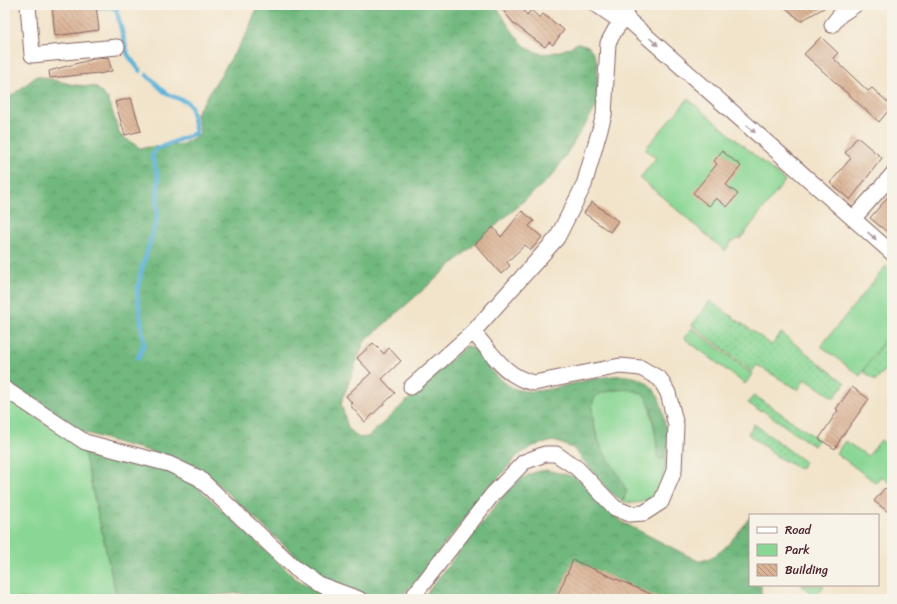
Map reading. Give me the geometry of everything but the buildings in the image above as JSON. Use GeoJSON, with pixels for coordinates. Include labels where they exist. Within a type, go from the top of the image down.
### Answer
{"type":"FeatureCollection","features":[{"type":"Feature","properties":{"kind":"street"},"geometry":{"type":"LineString","coordinates":[[28,5],[32,55],[117,47]]}},
{"type":"Feature","properties":{"kind":"street"},"geometry":{"type":"LineString","coordinates":[[597,5],[613,16],[626,11]]}},
{"type":"Feature","properties":{"kind":"street"},"geometry":{"type":"LineString","coordinates":[[832,25],[840,15],[855,5]]}},
{"type":"Feature","properties":{"kind":"street"},"geometry":{"type":"LineString","coordinates":[[626,11],[892,253]]}},
{"type":"Feature","properties":{"kind":"street"},"geometry":{"type":"LineString","coordinates":[[411,387],[473,332],[557,238],[584,185],[604,115],[608,43],[626,11]]}},
{"type":"Feature","properties":{"kind":"street"},"geometry":{"type":"LineString","coordinates":[[853,219],[892,175]]}},
{"type":"Feature","properties":{"kind":"street"},"geometry":{"type":"LineString","coordinates":[[412,599],[492,495],[524,462],[546,454],[556,454],[577,468],[615,508],[630,514],[644,513],[661,502],[674,471],[676,425],[668,393],[660,379],[641,368],[620,366],[534,383],[520,380],[510,373],[473,332]]}},
{"type":"Feature","properties":{"kind":"street"},"geometry":{"type":"LineString","coordinates":[[5,389],[85,442],[169,464],[199,478],[296,569],[318,584],[359,599]]}},
{"type":"Feature","properties":{"kind":"green space"},"geometry":{"type":"Polygon","coordinates":[[[258,5],[496,5],[512,31],[528,48],[537,52],[549,53],[562,50],[578,43],[588,46],[593,52],[597,61],[598,104],[553,175],[364,342],[341,403],[348,428],[359,438],[368,437],[466,346],[472,347],[493,372],[505,383],[519,390],[535,391],[613,376],[631,376],[646,382],[659,398],[667,433],[668,447],[666,456],[663,459],[659,459],[657,456],[652,415],[645,396],[634,391],[618,390],[603,392],[594,399],[592,410],[595,432],[603,450],[627,492],[622,501],[608,490],[573,448],[554,441],[533,446],[517,456],[476,504],[411,587],[399,597],[380,598],[342,587],[313,572],[211,478],[194,465],[173,457],[122,444],[77,430],[5,380],[5,101],[37,76],[74,85],[96,87],[108,99],[120,135],[140,148],[183,144],[200,134],[196,114],[247,33],[258,5]]]}},
{"type":"Feature","properties":{"kind":"green space"},"geometry":{"type":"Polygon","coordinates":[[[688,99],[785,181],[741,238],[731,242],[725,251],[640,178],[656,158],[645,149],[688,99]]]}},
{"type":"Feature","properties":{"kind":"green space"},"geometry":{"type":"Polygon","coordinates":[[[886,266],[892,271],[892,310],[885,319],[892,329],[860,376],[821,346],[886,266]]]}},
{"type":"Feature","properties":{"kind":"green space"},"geometry":{"type":"Polygon","coordinates":[[[710,301],[772,345],[781,333],[845,383],[834,398],[805,379],[798,390],[757,365],[752,372],[692,325],[710,301]]]}},
{"type":"Feature","properties":{"kind":"green space"},"geometry":{"type":"Polygon","coordinates":[[[692,328],[752,374],[745,384],[684,338],[692,328]]]}},
{"type":"Feature","properties":{"kind":"green space"},"geometry":{"type":"Polygon","coordinates":[[[892,329],[892,361],[876,381],[863,371],[892,329]]]}},
{"type":"Feature","properties":{"kind":"green space"},"geometry":{"type":"Polygon","coordinates":[[[632,389],[644,395],[648,400],[657,441],[657,456],[659,459],[663,459],[666,456],[663,476],[656,492],[650,498],[642,502],[633,503],[622,501],[625,498],[601,446],[592,416],[592,404],[596,396],[613,391],[632,389]]]}},
{"type":"Feature","properties":{"kind":"green space"},"geometry":{"type":"Polygon","coordinates":[[[754,395],[818,439],[814,446],[762,410],[760,411],[748,403],[754,395]]]}},
{"type":"Feature","properties":{"kind":"green space"},"geometry":{"type":"Polygon","coordinates":[[[5,397],[83,448],[117,599],[5,599],[5,397]]]}},
{"type":"Feature","properties":{"kind":"green space"},"geometry":{"type":"Polygon","coordinates":[[[754,424],[805,462],[800,469],[779,458],[748,434],[754,424]]]}},
{"type":"Feature","properties":{"kind":"green space"},"geometry":{"type":"Polygon","coordinates":[[[881,440],[892,449],[892,485],[881,476],[876,483],[836,453],[845,441],[868,456],[881,440]]]}},
{"type":"Feature","properties":{"kind":"green space"},"geometry":{"type":"Polygon","coordinates":[[[83,448],[172,472],[190,480],[296,579],[323,594],[337,599],[263,599],[240,593],[217,595],[207,599],[117,599],[83,448]]]}},
{"type":"Feature","properties":{"kind":"green space"},"geometry":{"type":"Polygon","coordinates":[[[546,470],[577,477],[603,506],[624,523],[698,561],[714,556],[721,551],[734,538],[749,518],[749,586],[761,586],[761,599],[422,599],[508,490],[525,477],[535,472],[546,470]]]}},
{"type":"Feature","properties":{"kind":"green space"},"geometry":{"type":"Polygon","coordinates":[[[802,586],[824,586],[816,596],[802,586]]]}},
{"type":"Feature","properties":{"kind":"waterway"},"geometry":{"type":"LineString","coordinates":[[93,5],[95,7],[110,7],[116,9],[128,55],[140,71]]}},
{"type":"Feature","properties":{"kind":"waterway"},"geometry":{"type":"LineString","coordinates":[[138,358],[144,344],[137,293],[141,272],[157,219],[158,177],[152,156],[156,149],[196,133],[191,107],[187,102],[167,94],[147,75]]}}]}
